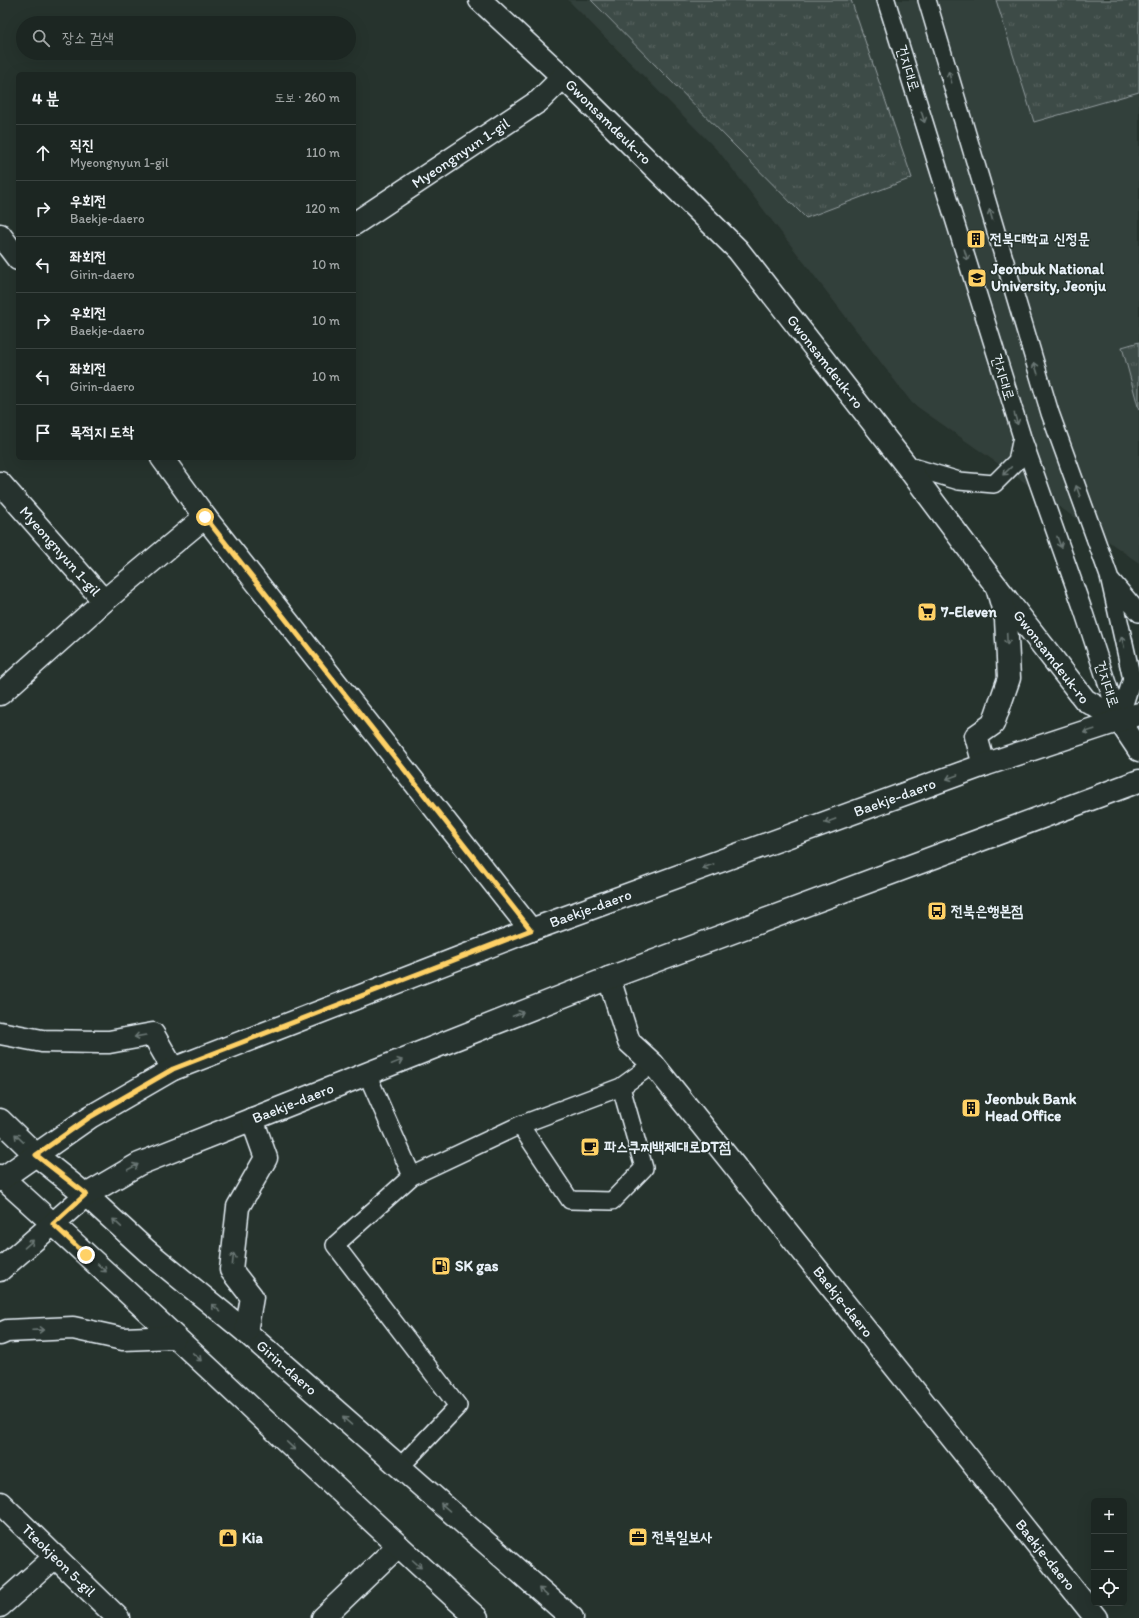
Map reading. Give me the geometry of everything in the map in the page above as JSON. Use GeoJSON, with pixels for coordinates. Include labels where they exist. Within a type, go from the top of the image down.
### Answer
{"type":"FeatureCollection","features":[{"type":"Feature","properties":{"kind":"street","name":"Gwonsamdeuk-ro"},"geometry":{"type":"LineString","coordinates":[[480,0],[563,78],[738,250],[1085,700],[1129,717],[1139,750]]}},
{"type":"Feature","properties":{"kind":"street","name":"Myeongnyun 1-gil"},"geometry":{"type":"LineString","coordinates":[[356,223],[539,101],[563,78]]}},
{"type":"Feature","properties":{"kind":"street"},"geometry":{"type":"LineString","coordinates":[[0,235],[16,256]]}},
{"type":"Feature","properties":{"kind":"street"},"geometry":{"type":"LineString","coordinates":[[163,460],[205,517],[531,930]]}},
{"type":"Feature","properties":{"kind":"street","name":"Myeongnyun 1-gil"},"geometry":{"type":"LineString","coordinates":[[0,483],[104,601]]}},
{"type":"Feature","properties":{"kind":"street","name":"Myeongnyun 1-gil"},"geometry":{"type":"LineString","coordinates":[[0,694],[104,601],[205,517]]}},
{"type":"Feature","properties":{"kind":"street"},"geometry":{"type":"LineString","coordinates":[[984,765],[976,736],[993,724],[1008,678],[1006,619],[997,587]]}},
{"type":"Feature","properties":{"kind":"street","name":"Baekje-daero"},"geometry":{"type":"LineString","coordinates":[[1,1178],[90,1117],[173,1069],[531,930],[984,765],[1129,717]]}},
{"type":"Feature","properties":{"kind":"street","name":"Baekje-daero"},"geometry":{"type":"LineString","coordinates":[[0,1270],[86,1194],[139,1164],[609,978],[1139,781]]}},
{"type":"Feature","properties":{"kind":"street","name":"Baekje-daero"},"geometry":{"type":"LineString","coordinates":[[609,978],[629,1042],[653,1064],[1095,1618]]}},
{"type":"Feature","properties":{"kind":"street"},"geometry":{"type":"LineString","coordinates":[[0,1033],[42,1041],[99,1042],[109,1042],[153,1034],[173,1069]]}},
{"type":"Feature","properties":{"kind":"street"},"geometry":{"type":"LineString","coordinates":[[246,1332],[252,1297],[231,1270],[238,1207],[266,1158],[252,1119]]}},
{"type":"Feature","properties":{"kind":"street","name":"Girin-daero"},"geometry":{"type":"LineString","coordinates":[[0,1120],[36,1155],[86,1194],[147,1251],[246,1332],[572,1618]]}},
{"type":"Feature","properties":{"kind":"street"},"geometry":{"type":"LineString","coordinates":[[1,1178],[53,1224],[477,1618]]}},
{"type":"Feature","properties":{"kind":"street"},"geometry":{"type":"LineString","coordinates":[[0,1334],[7,1331],[73,1328],[123,1340],[175,1337]]}},
{"type":"Feature","properties":{"kind":"street","name":"Tteokjeon 5-gil"},"geometry":{"type":"LineString","coordinates":[[0,1503],[118,1618]]}},
{"type":"Feature","properties":{"kind":"street"},"geometry":{"type":"LineString","coordinates":[[323,1618],[398,1546]]}},
{"type":"Feature","properties":{"kind":"street"},"geometry":{"type":"LineString","coordinates":[[0,1606],[55,1557]]}},
{"type":"Feature","properties":{"kind":"lane","name":"건지대로"},"geometry":{"type":"LineString","coordinates":[[886,0],[1022,437],[1082,607],[1129,717]]}},
{"type":"Feature","properties":{"kind":"lane","name":"건지대로"},"geometry":{"type":"LineString","coordinates":[[927,0],[1050,413],[1108,576],[1132,679],[1129,717]]}},
{"type":"Feature","properties":{"kind":"lane"},"geometry":{"type":"LineString","coordinates":[[906,466],[959,482],[994,484],[1017,461],[1022,437]]}},
{"type":"Feature","properties":{"kind":"lane"},"geometry":{"type":"LineString","coordinates":[[1108,576],[1139,613]]}},
{"type":"Feature","properties":{"kind":"lane"},"geometry":{"type":"LineString","coordinates":[[400,1467],[458,1406],[335,1245],[412,1176],[520,1125],[621,1087],[653,1064]]}},
{"type":"Feature","properties":{"kind":"lane"},"geometry":{"type":"LineString","coordinates":[[367,1074],[412,1176]]}},
{"type":"Feature","properties":{"kind":"lane"},"geometry":{"type":"LineString","coordinates":[[520,1125],[570,1200],[612,1201],[644,1168],[621,1087]]}},
{"type":"Feature","properties":{"kind":"shaded area","name":"Jeonbuk National University, Jeonju"},"geometry":{"type":"Polygon","coordinates":[[[568,0],[1139,0],[1139,563],[912,403],[720,153],[568,0]]]}},
{"type":"Feature","properties":{"kind":"green space"},"geometry":{"type":"Polygon","coordinates":[[[591,0],[851,0],[912,178],[806,218],[591,0]]]}},
{"type":"Feature","properties":{"kind":"green space"},"geometry":{"type":"Polygon","coordinates":[[[996,0],[1139,0],[1139,92],[1034,122],[996,0]]]}},
{"type":"Feature","properties":{"kind":"green space"},"geometry":{"type":"Polygon","coordinates":[[[1139,342],[1139,410],[1122,347],[1139,342]]]}},
{"type":"Feature","properties":{"kind":"place","name":"전북대학교 신정문"},"geometry":{"type":"Point","coordinates":[976,239]}},
{"type":"Feature","properties":{"kind":"place","name":"Jeonbuk National University, Jeonju"},"geometry":{"type":"Point","coordinates":[977,278]}},
{"type":"Feature","properties":{"kind":"place","name":"7-Eleven"},"geometry":{"type":"Point","coordinates":[927,612]}},
{"type":"Feature","properties":{"kind":"place","name":"전북은행본점"},"geometry":{"type":"Point","coordinates":[937,911]}},
{"type":"Feature","properties":{"kind":"place","name":"Jeonbuk Bank Head Office"},"geometry":{"type":"Point","coordinates":[971,1108]}},
{"type":"Feature","properties":{"kind":"place","name":"파스쿠찌백제대로DT점"},"geometry":{"type":"Point","coordinates":[590,1147]}},
{"type":"Feature","properties":{"kind":"place","name":"SK gas"},"geometry":{"type":"Point","coordinates":[441,1266]}},
{"type":"Feature","properties":{"kind":"place","name":"전북일보사"},"geometry":{"type":"Point","coordinates":[638,1537]}},
{"type":"Feature","properties":{"kind":"place","name":"Kia"},"geometry":{"type":"Point","coordinates":[228,1538]}},
{"type":"Feature","properties":{"kind":"route"},"geometry":{"type":"LineString","coordinates":[[86,1255],[53,1224],[86,1194],[36,1155],[90,1117],[173,1069],[531,930],[205,517]]}}]}
